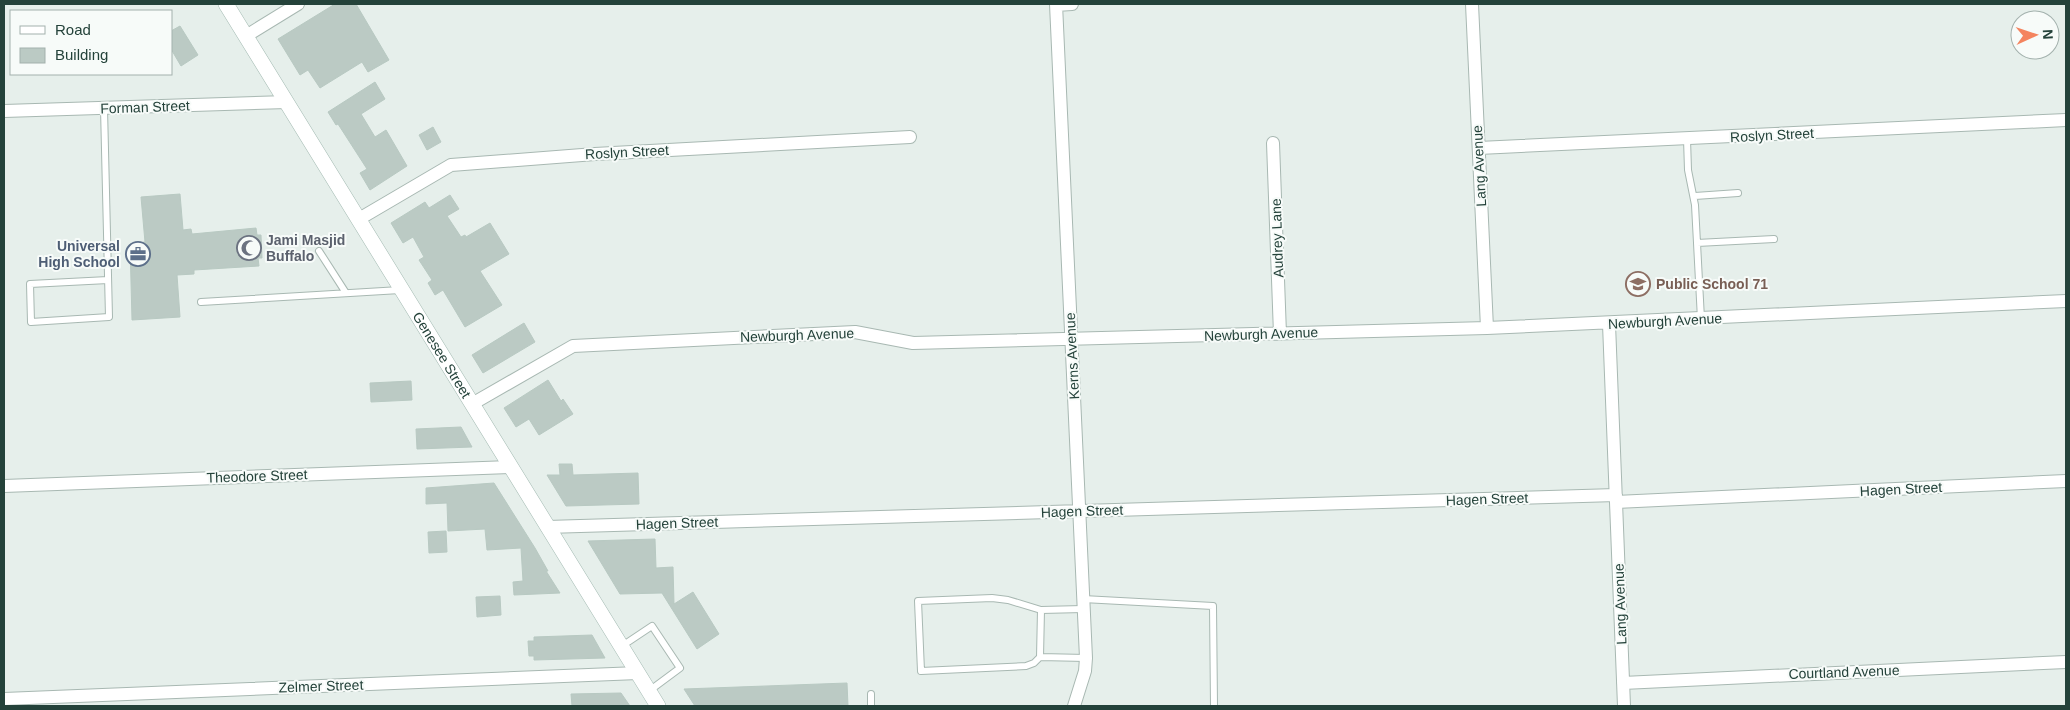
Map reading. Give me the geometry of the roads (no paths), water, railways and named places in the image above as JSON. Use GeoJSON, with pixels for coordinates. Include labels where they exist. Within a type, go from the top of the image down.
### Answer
{"type":"FeatureCollection","features":[{"type":"Feature","properties":{"kind":"main road","name":"Genesee Street"},"geometry":{"type":"LineString","coordinates":[[226,4],[658,706]]}},
{"type":"Feature","properties":{"kind":"street"},"geometry":{"type":"LineString","coordinates":[[246,36],[298,4]]}},
{"type":"Feature","properties":{"kind":"street"},"geometry":{"type":"LineString","coordinates":[[1056,4],[1072,4]]}},
{"type":"Feature","properties":{"kind":"street","name":"Kerns Avenue"},"geometry":{"type":"LineString","coordinates":[[1056,4],[1086,658],[1085,671],[1074,706]]}},
{"type":"Feature","properties":{"kind":"street","name":"Lang Avenue"},"geometry":{"type":"LineString","coordinates":[[1472,4],[1486,328]]}},
{"type":"Feature","properties":{"kind":"street","name":"Forman Street"},"geometry":{"type":"LineString","coordinates":[[4,111],[287,102]]}},
{"type":"Feature","properties":{"kind":"street","name":"Roslyn Street"},"geometry":{"type":"LineString","coordinates":[[1479,148],[2066,120]]}},
{"type":"Feature","properties":{"kind":"street","name":"Roslyn Street"},"geometry":{"type":"LineString","coordinates":[[359,219],[450,165],[605,153],[910,137]]}},
{"type":"Feature","properties":{"kind":"street","name":"Audrey Lane"},"geometry":{"type":"LineString","coordinates":[[1273,142],[1280,334]]}},
{"type":"Feature","properties":{"kind":"street","name":"Newburgh Avenue"},"geometry":{"type":"LineString","coordinates":[[472,404],[573,346],[855,332],[913,343],[1486,328],[1609,324],[2066,301]]}},
{"type":"Feature","properties":{"kind":"street","name":"Lang Avenue"},"geometry":{"type":"LineString","coordinates":[[1609,324],[1624,706]]}},
{"type":"Feature","properties":{"kind":"street","name":"Theodore Street"},"geometry":{"type":"LineString","coordinates":[[4,486],[510,467]]}},
{"type":"Feature","properties":{"kind":"street","name":"Hagen Street"},"geometry":{"type":"LineString","coordinates":[[547,526],[1078,511],[1616,499],[2066,481]]}},
{"type":"Feature","properties":{"kind":"street","name":"Courtland Avenue"},"geometry":{"type":"LineString","coordinates":[[1623,683],[2066,662]]}},
{"type":"Feature","properties":{"kind":"street","name":"Zelmer Street"},"geometry":{"type":"LineString","coordinates":[[4,699],[638,674]]}},
{"type":"Feature","properties":{"kind":"lane"},"geometry":{"type":"LineString","coordinates":[[104,108],[109,317],[31,322],[30,284],[108,280]]}},
{"type":"Feature","properties":{"kind":"lane"},"geometry":{"type":"LineString","coordinates":[[1687,139],[1688,170],[1695,196],[1701,319]]}},
{"type":"Feature","properties":{"kind":"lane"},"geometry":{"type":"LineString","coordinates":[[1695,196],[1738,193]]}},
{"type":"Feature","properties":{"kind":"lane"},"geometry":{"type":"LineString","coordinates":[[1697,243],[1774,239]]}},
{"type":"Feature","properties":{"kind":"lane"},"geometry":{"type":"LineString","coordinates":[[319,250],[346,293]]}},
{"type":"Feature","properties":{"kind":"lane"},"geometry":{"type":"LineString","coordinates":[[201,302],[402,290]]}},
{"type":"Feature","properties":{"kind":"lane"},"geometry":{"type":"LineString","coordinates":[[1041,610],[1040,657],[1034,663],[1026,666],[921,671],[918,601],[992,598],[1008,600],[1041,610],[1083,604],[1213,606],[1214,706]]}},
{"type":"Feature","properties":{"kind":"lane"},"geometry":{"type":"LineString","coordinates":[[621,647],[652,626],[680,668],[649,691]]}},
{"type":"Feature","properties":{"kind":"lane"},"geometry":{"type":"LineString","coordinates":[[1040,657],[1086,658]]}},
{"type":"Feature","properties":{"kind":"lane"},"geometry":{"type":"LineString","coordinates":[[871,694],[871,706]]}},
{"type":"Feature","properties":{"kind":"place","name":"Jami Masjid Buffalo"},"geometry":{"type":"Point","coordinates":[249,248]}},
{"type":"Feature","properties":{"kind":"place","name":"Universal High School"},"geometry":{"type":"Point","coordinates":[138,254]}},
{"type":"Feature","properties":{"kind":"place","name":"Public School 71"},"geometry":{"type":"Point","coordinates":[1638,284]}}]}
